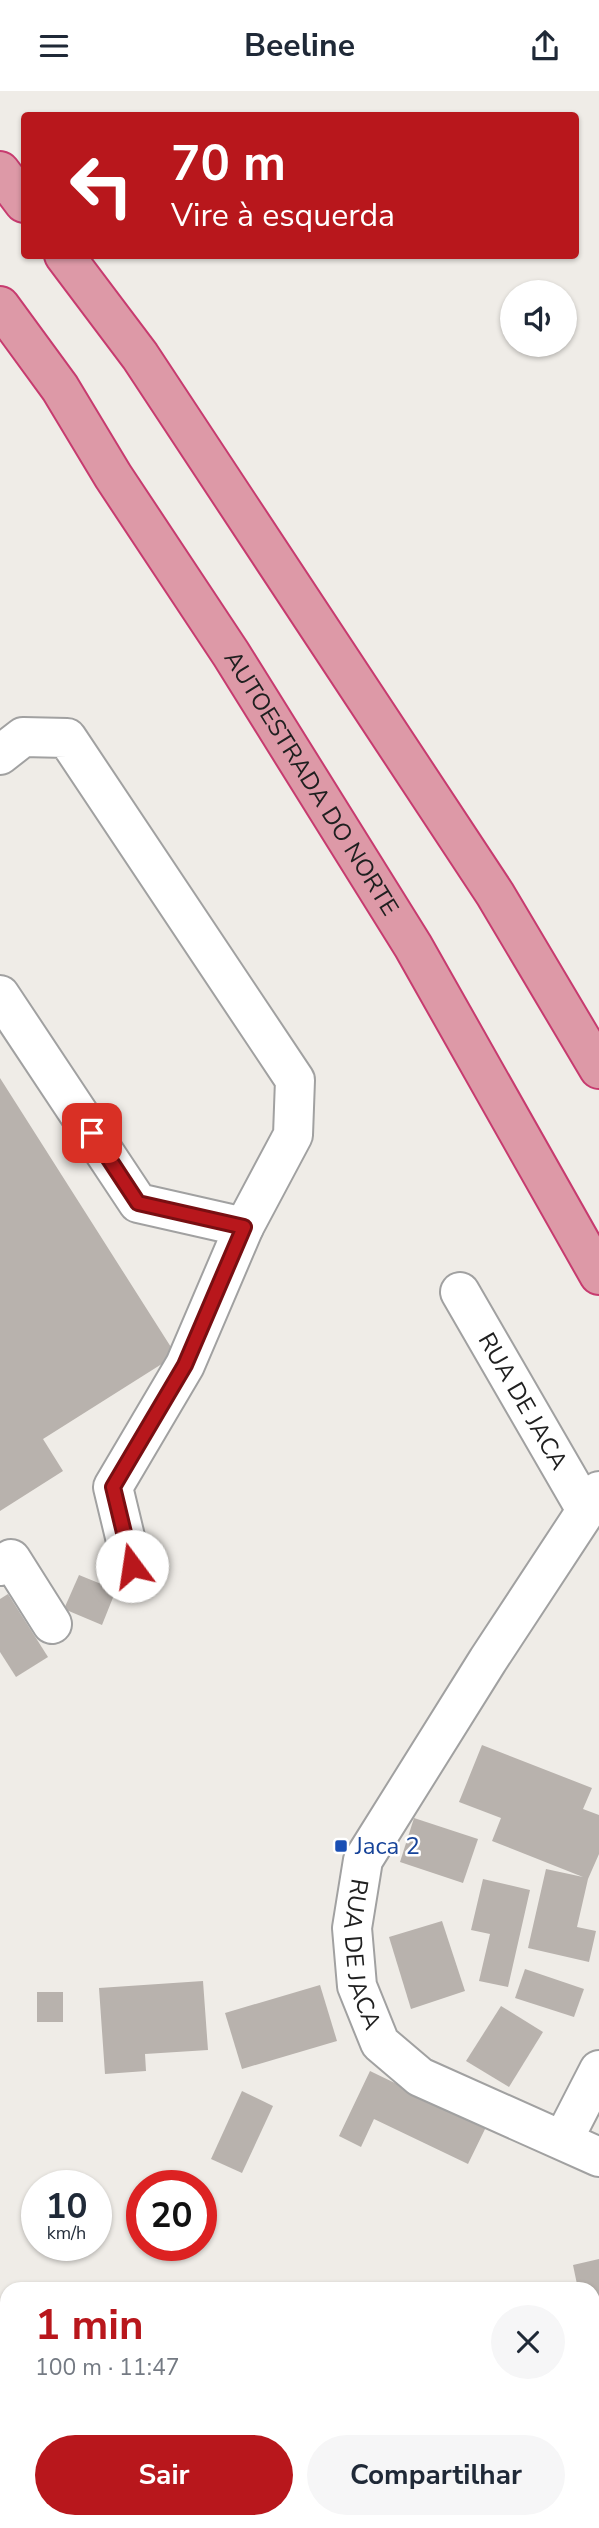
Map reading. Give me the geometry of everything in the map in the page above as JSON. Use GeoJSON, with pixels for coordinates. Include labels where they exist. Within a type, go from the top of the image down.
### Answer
{"type":"FeatureCollection","features":[{"type":"Feature","properties":{"kind":"highway"},"geometry":{"type":"LineString","coordinates":[[0,171],[21,199]]}},
{"type":"Feature","properties":{"kind":"highway"},"geometry":{"type":"LineString","coordinates":[[67,259],[140,356],[488,883],[599,1069]]}},
{"type":"Feature","properties":{"kind":"highway","name":"AUTOESTRADA DO NORTE"},"geometry":{"type":"LineString","coordinates":[[0,306],[60,389],[113,476],[231,654],[413,946],[599,1275]]}},
{"type":"Feature","properties":{"kind":"street"},"geometry":{"type":"LineString","coordinates":[[0,755],[23,737],[67,738],[295,1080],[293,1135],[244,1227],[185,1365],[113,1487],[132,1566]]}},
{"type":"Feature","properties":{"kind":"street"},"geometry":{"type":"LineString","coordinates":[[0,995],[138,1203],[244,1227]]}},
{"type":"Feature","properties":{"kind":"street","name":"RUA DE JACA"},"geometry":{"type":"LineString","coordinates":[[460,1292],[592,1500],[363,1860],[352,1928],[357,1986],[380,2043],[420,2077],[599,2157]]}},
{"type":"Feature","properties":{"kind":"street"},"geometry":{"type":"LineString","coordinates":[[0,1566],[11,1559],[52,1624]]}},
{"type":"Feature","properties":{"kind":"street"},"geometry":{"type":"LineString","coordinates":[[563,2140],[599,2070]]}},
{"type":"Feature","properties":{"kind":"building"},"geometry":{"type":"Polygon","coordinates":[[[0,1078],[176,1355],[43,1439],[63,1471],[0,1511],[0,1078]]]}},
{"type":"Feature","properties":{"kind":"building"},"geometry":{"type":"Polygon","coordinates":[[[79,1575],[116,1590],[102,1625],[64,1609],[79,1575]]]}},
{"type":"Feature","properties":{"kind":"building"},"geometry":{"type":"Polygon","coordinates":[[[8,1594],[48,1657],[16,1677],[0,1652],[0,1599],[8,1594]]]}},
{"type":"Feature","properties":{"kind":"building"},"geometry":{"type":"Polygon","coordinates":[[[482,1745],[592,1788],[583,1809],[599,1815],[599,1854],[588,1879],[577,1927],[596,1931],[589,1962],[528,1948],[546,1869],[583,1877],[492,1841],[501,1818],[459,1802],[482,1745]]]}},
{"type":"Feature","properties":{"kind":"building"},"geometry":{"type":"Polygon","coordinates":[[[414,1818],[478,1839],[463,1883],[400,1862],[414,1818]]]}},
{"type":"Feature","properties":{"kind":"building"},"geometry":{"type":"Polygon","coordinates":[[[483,1879],[530,1890],[508,1987],[479,1981],[490,1934],[471,1930],[483,1879]]]}},
{"type":"Feature","properties":{"kind":"building"},"geometry":{"type":"Polygon","coordinates":[[[442,1921],[465,1991],[411,2009],[389,1937],[442,1921]]]}},
{"type":"Feature","properties":{"kind":"building"},"geometry":{"type":"Polygon","coordinates":[[[525,1969],[584,1989],[574,2017],[515,1998],[525,1969]]]}},
{"type":"Feature","properties":{"kind":"building"},"geometry":{"type":"Polygon","coordinates":[[[203,1981],[208,2050],[145,2054],[146,2071],[105,2074],[99,1988],[203,1981]]]}},
{"type":"Feature","properties":{"kind":"building"},"geometry":{"type":"Polygon","coordinates":[[[320,1985],[337,2041],[242,2069],[225,2013],[320,1985]]]}},
{"type":"Feature","properties":{"kind":"building"},"geometry":{"type":"Polygon","coordinates":[[[37,1992],[63,1992],[63,2022],[37,2022],[37,1992]]]}},
{"type":"Feature","properties":{"kind":"building"},"geometry":{"type":"Polygon","coordinates":[[[501,2006],[543,2032],[509,2087],[466,2061],[501,2006]]]}},
{"type":"Feature","properties":{"kind":"building"},"geometry":{"type":"Polygon","coordinates":[[[370,2071],[486,2127],[468,2164],[374,2119],[361,2147],[339,2136],[370,2071]]]}},
{"type":"Feature","properties":{"kind":"building"},"geometry":{"type":"Polygon","coordinates":[[[242,2091],[273,2106],[242,2173],[211,2159],[242,2091]]]}},
{"type":"Feature","properties":{"kind":"building"},"geometry":{"type":"Polygon","coordinates":[[[599,2259],[599,2282],[577,2282],[573,2265],[599,2259]]]}},
{"type":"Feature","properties":{"kind":"place","name":"Jaca 2"},"geometry":{"type":"Point","coordinates":[341,1846]}},
{"type":"Feature","properties":{"kind":"route"},"geometry":{"type":"LineString","coordinates":[[92,1133],[138,1203],[244,1227],[185,1365],[113,1487],[132,1566]]}}]}
